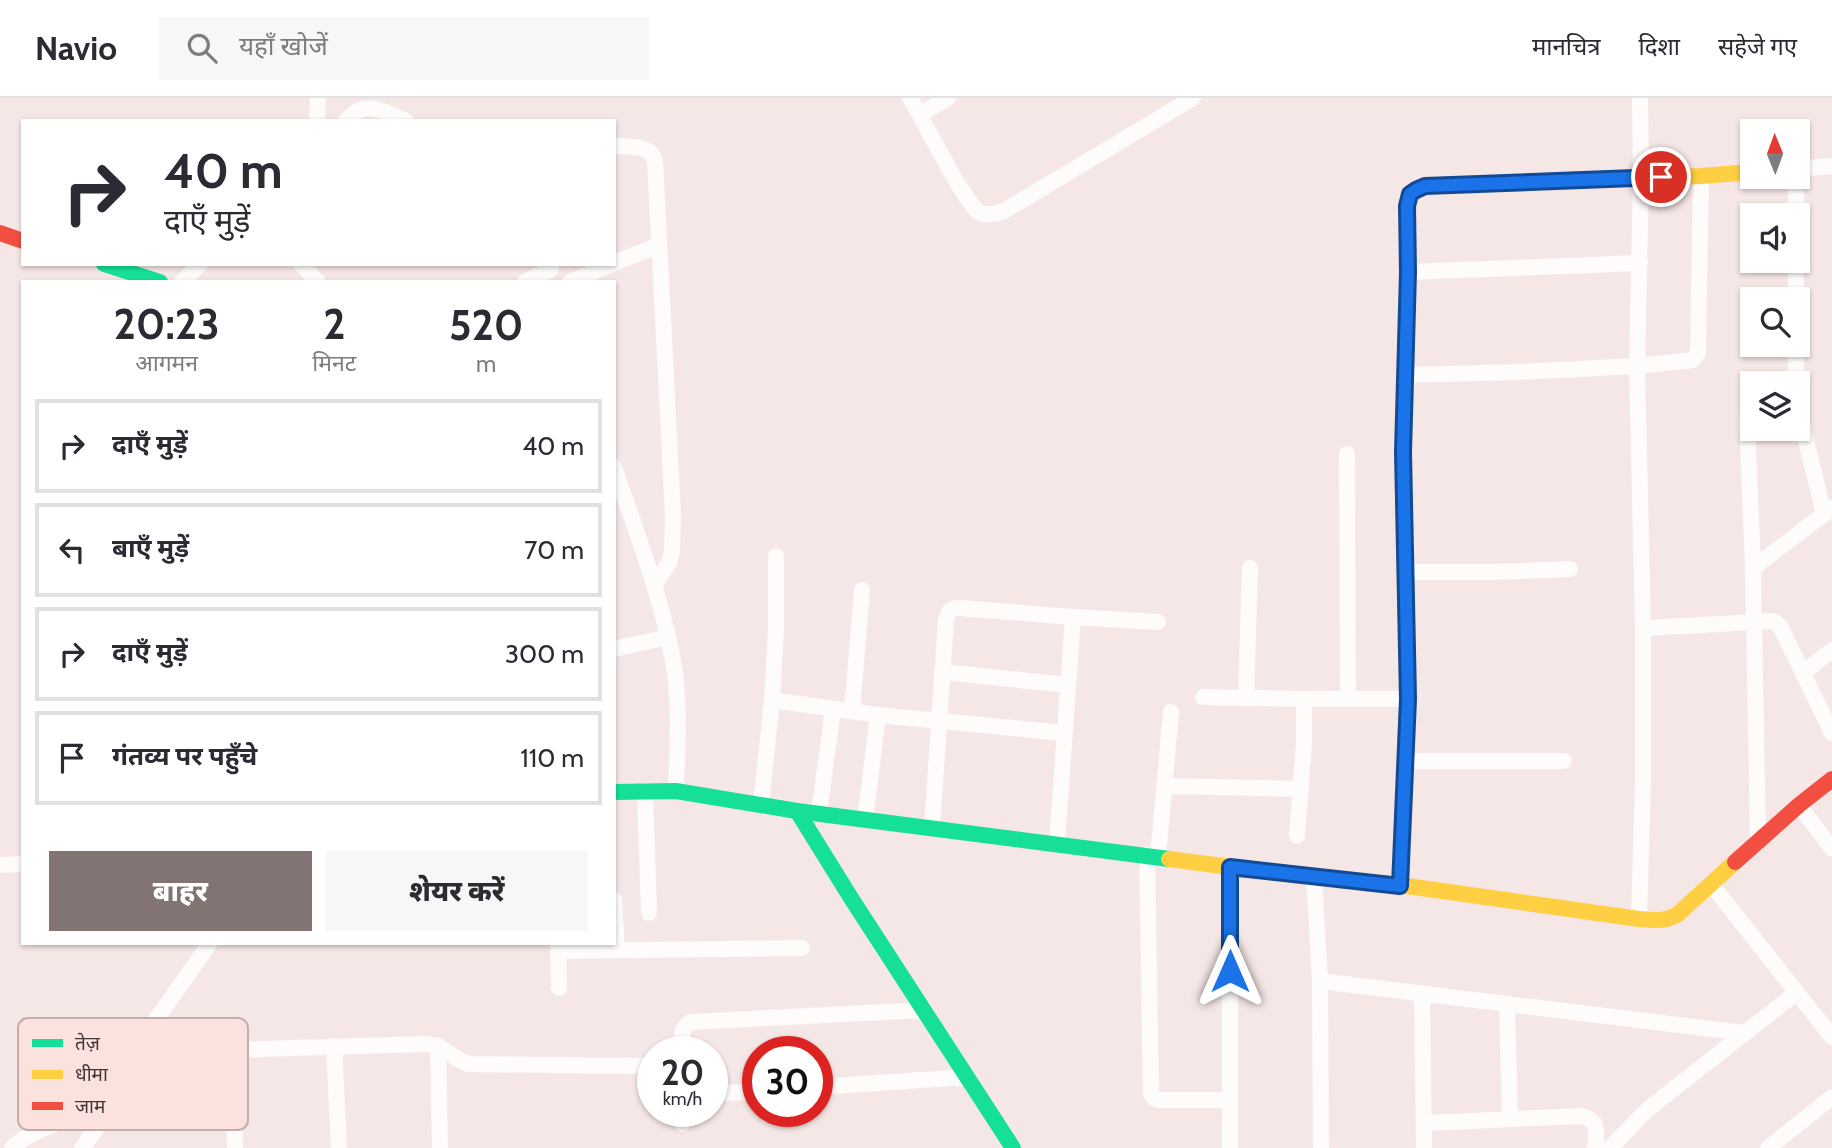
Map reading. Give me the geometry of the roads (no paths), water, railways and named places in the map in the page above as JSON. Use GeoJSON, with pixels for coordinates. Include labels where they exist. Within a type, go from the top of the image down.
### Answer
{"type":"FeatureCollection","features":[{"type":"Feature","properties":{"kind":"street"},"geometry":{"type":"LineString","coordinates":[[317,119],[318,98]]}},
{"type":"Feature","properties":{"kind":"street"},"geometry":{"type":"LineString","coordinates":[[910,98],[957,183],[978,212],[984,214],[1004,211],[1193,98]]}},
{"type":"Feature","properties":{"kind":"street"},"geometry":{"type":"LineString","coordinates":[[919,114],[948,98]]}},
{"type":"Feature","properties":{"kind":"street"},"geometry":{"type":"LineString","coordinates":[[1639,919],[1643,782],[1643,628],[1637,366],[1640,98]]}},
{"type":"Feature","properties":{"kind":"street"},"geometry":{"type":"LineString","coordinates":[[349,119],[360,110],[373,108],[401,119]]}},
{"type":"Feature","properties":{"kind":"street"},"geometry":{"type":"LineString","coordinates":[[616,146],[643,148],[653,155],[655,160],[673,515],[672,552],[669,563],[654,585]]}},
{"type":"Feature","properties":{"kind":"street"},"geometry":{"type":"LineString","coordinates":[[1810,168],[1832,166]]}},
{"type":"Feature","properties":{"kind":"street"},"geometry":{"type":"LineString","coordinates":[[1400,886],[1408,699],[1403,452],[1407,206],[1410,194],[1425,186],[1740,173]]}},
{"type":"Feature","properties":{"kind":"street"},"geometry":{"type":"LineString","coordinates":[[1405,375],[1637,366],[1693,360],[1698,353],[1701,176]]}},
{"type":"Feature","properties":{"kind":"street"},"geometry":{"type":"LineString","coordinates":[[0,233],[21,239]]}},
{"type":"Feature","properties":{"kind":"street"},"geometry":{"type":"LineString","coordinates":[[616,263],[659,245]]}},
{"type":"Feature","properties":{"kind":"street"},"geometry":{"type":"LineString","coordinates":[[1408,272],[1640,263]]}},
{"type":"Feature","properties":{"kind":"street"},"geometry":{"type":"LineString","coordinates":[[110,266],[154,280]]}},
{"type":"Feature","properties":{"kind":"street"},"geometry":{"type":"LineString","coordinates":[[184,280],[198,266]]}},
{"type":"Feature","properties":{"kind":"street"},"geometry":{"type":"LineString","coordinates":[[303,266],[316,280]]}},
{"type":"Feature","properties":{"kind":"street"},"geometry":{"type":"LineString","coordinates":[[575,280],[608,266]]}},
{"type":"Feature","properties":{"kind":"street"},"geometry":{"type":"LineString","coordinates":[[531,280],[552,272]]}},
{"type":"Feature","properties":{"kind":"street"},"geometry":{"type":"LineString","coordinates":[[1748,441],[1758,841]]}},
{"type":"Feature","properties":{"kind":"street"},"geometry":{"type":"LineString","coordinates":[[1753,568],[1828,511],[1808,441]]}},
{"type":"Feature","properties":{"kind":"street"},"geometry":{"type":"LineString","coordinates":[[1347,454],[1348,699]]}},
{"type":"Feature","properties":{"kind":"street"},"geometry":{"type":"LineString","coordinates":[[616,473],[654,585],[668,636],[676,688],[676,791]]}},
{"type":"Feature","properties":{"kind":"street"},"geometry":{"type":"LineString","coordinates":[[761,805],[772,700],[776,556]]}},
{"type":"Feature","properties":{"kind":"street"},"geometry":{"type":"LineString","coordinates":[[1246,698],[1250,568]]}},
{"type":"Feature","properties":{"kind":"street"},"geometry":{"type":"LineString","coordinates":[[1405,572],[1570,569]]}},
{"type":"Feature","properties":{"kind":"street"},"geometry":{"type":"LineString","coordinates":[[852,711],[862,590]]}},
{"type":"Feature","properties":{"kind":"street"},"geometry":{"type":"LineString","coordinates":[[932,828],[946,620],[949,611],[954,608],[1158,622]]}},
{"type":"Feature","properties":{"kind":"street"},"geometry":{"type":"LineString","coordinates":[[1057,843],[1073,617]]}},
{"type":"Feature","properties":{"kind":"street"},"geometry":{"type":"LineString","coordinates":[[1643,628],[1768,620],[1777,623],[1804,672],[1832,733]]}},
{"type":"Feature","properties":{"kind":"street"},"geometry":{"type":"LineString","coordinates":[[616,649],[668,636]]}},
{"type":"Feature","properties":{"kind":"street"},"geometry":{"type":"LineString","coordinates":[[1804,672],[1832,650]]}},
{"type":"Feature","properties":{"kind":"street"},"geometry":{"type":"LineString","coordinates":[[943,672],[1068,685]]}},
{"type":"Feature","properties":{"kind":"street"},"geometry":{"type":"LineString","coordinates":[[1203,696],[1408,699]]}},
{"type":"Feature","properties":{"kind":"street"},"geometry":{"type":"LineString","coordinates":[[1297,835],[1304,699]]}},
{"type":"Feature","properties":{"kind":"street"},"geometry":{"type":"LineString","coordinates":[[772,700],[878,715],[1064,733]]}},
{"type":"Feature","properties":{"kind":"street"},"geometry":{"type":"LineString","coordinates":[[819,813],[833,709]]}},
{"type":"Feature","properties":{"kind":"street"},"geometry":{"type":"LineString","coordinates":[[1171,712],[1165,786],[1152,856],[1151,1094],[1158,1100],[1230,1100]]}},
{"type":"Feature","properties":{"kind":"street"},"geometry":{"type":"LineString","coordinates":[[866,820],[878,715]]}},
{"type":"Feature","properties":{"kind":"street"},"geometry":{"type":"LineString","coordinates":[[1406,761],[1564,761]]}},
{"type":"Feature","properties":{"kind":"street"},"geometry":{"type":"LineString","coordinates":[[616,792],[676,791],[797,811],[1662,920],[1678,914],[1800,804],[1832,779]]}},
{"type":"Feature","properties":{"kind":"street"},"geometry":{"type":"LineString","coordinates":[[1165,786],[1301,789]]}},
{"type":"Feature","properties":{"kind":"street"},"geometry":{"type":"LineString","coordinates":[[645,791],[649,913]]}},
{"type":"Feature","properties":{"kind":"street"},"geometry":{"type":"LineString","coordinates":[[1800,804],[1832,849]]}},
{"type":"Feature","properties":{"kind":"street"},"geometry":{"type":"LineString","coordinates":[[797,811],[1013,1148]]}},
{"type":"Feature","properties":{"kind":"street"},"geometry":{"type":"LineString","coordinates":[[0,865],[21,864]]}},
{"type":"Feature","properties":{"kind":"street"},"geometry":{"type":"LineString","coordinates":[[1230,867],[1230,1148]]}},
{"type":"Feature","properties":{"kind":"street"},"geometry":{"type":"LineString","coordinates":[[1314,877],[1320,981],[1321,1148]]}},
{"type":"Feature","properties":{"kind":"street"},"geometry":{"type":"LineString","coordinates":[[1712,884],[1832,1037]]}},
{"type":"Feature","properties":{"kind":"street"},"geometry":{"type":"LineString","coordinates":[[616,933],[617,950]]}},
{"type":"Feature","properties":{"kind":"street"},"geometry":{"type":"LineString","coordinates":[[158,1018],[209,945]]}},
{"type":"Feature","properties":{"kind":"street"},"geometry":{"type":"LineString","coordinates":[[559,988],[558,947],[617,950],[802,948]]}},
{"type":"Feature","properties":{"kind":"street"},"geometry":{"type":"LineString","coordinates":[[1320,981],[1744,1032]]}},
{"type":"Feature","properties":{"kind":"street"},"geometry":{"type":"LineString","coordinates":[[1422,993],[1424,1148]]}},
{"type":"Feature","properties":{"kind":"street"},"geometry":{"type":"LineString","coordinates":[[1610,1148],[1648,1109],[1796,993]]}},
{"type":"Feature","properties":{"kind":"street"},"geometry":{"type":"LineString","coordinates":[[1507,1004],[1510,1119]]}},
{"type":"Feature","properties":{"kind":"street"},"geometry":{"type":"LineString","coordinates":[[682,1036],[683,1029],[690,1022],[925,1010]]}},
{"type":"Feature","properties":{"kind":"street"},"geometry":{"type":"LineString","coordinates":[[248,1049],[426,1044],[438,1045],[469,1063],[637,1066]]}},
{"type":"Feature","properties":{"kind":"street"},"geometry":{"type":"LineString","coordinates":[[438,1045],[440,1148]]}},
{"type":"Feature","properties":{"kind":"street"},"geometry":{"type":"LineString","coordinates":[[334,1046],[339,1148]]}},
{"type":"Feature","properties":{"kind":"street"},"geometry":{"type":"LineString","coordinates":[[833,1086],[967,1077]]}},
{"type":"Feature","properties":{"kind":"street"},"geometry":{"type":"LineString","coordinates":[[1768,1148],[1832,1097]]}},
{"type":"Feature","properties":{"kind":"street"},"geometry":{"type":"LineString","coordinates":[[1424,1123],[1582,1116],[1589,1118],[1596,1125],[1595,1148]]}},
{"type":"Feature","properties":{"kind":"street"},"geometry":{"type":"LineString","coordinates":[[12,1148],[41,1130]]}},
{"type":"Feature","properties":{"kind":"street"},"geometry":{"type":"LineString","coordinates":[[82,1148],[95,1130]]}},
{"type":"Feature","properties":{"kind":"street"},"geometry":{"type":"LineString","coordinates":[[235,1130],[235,1148]]}}]}
